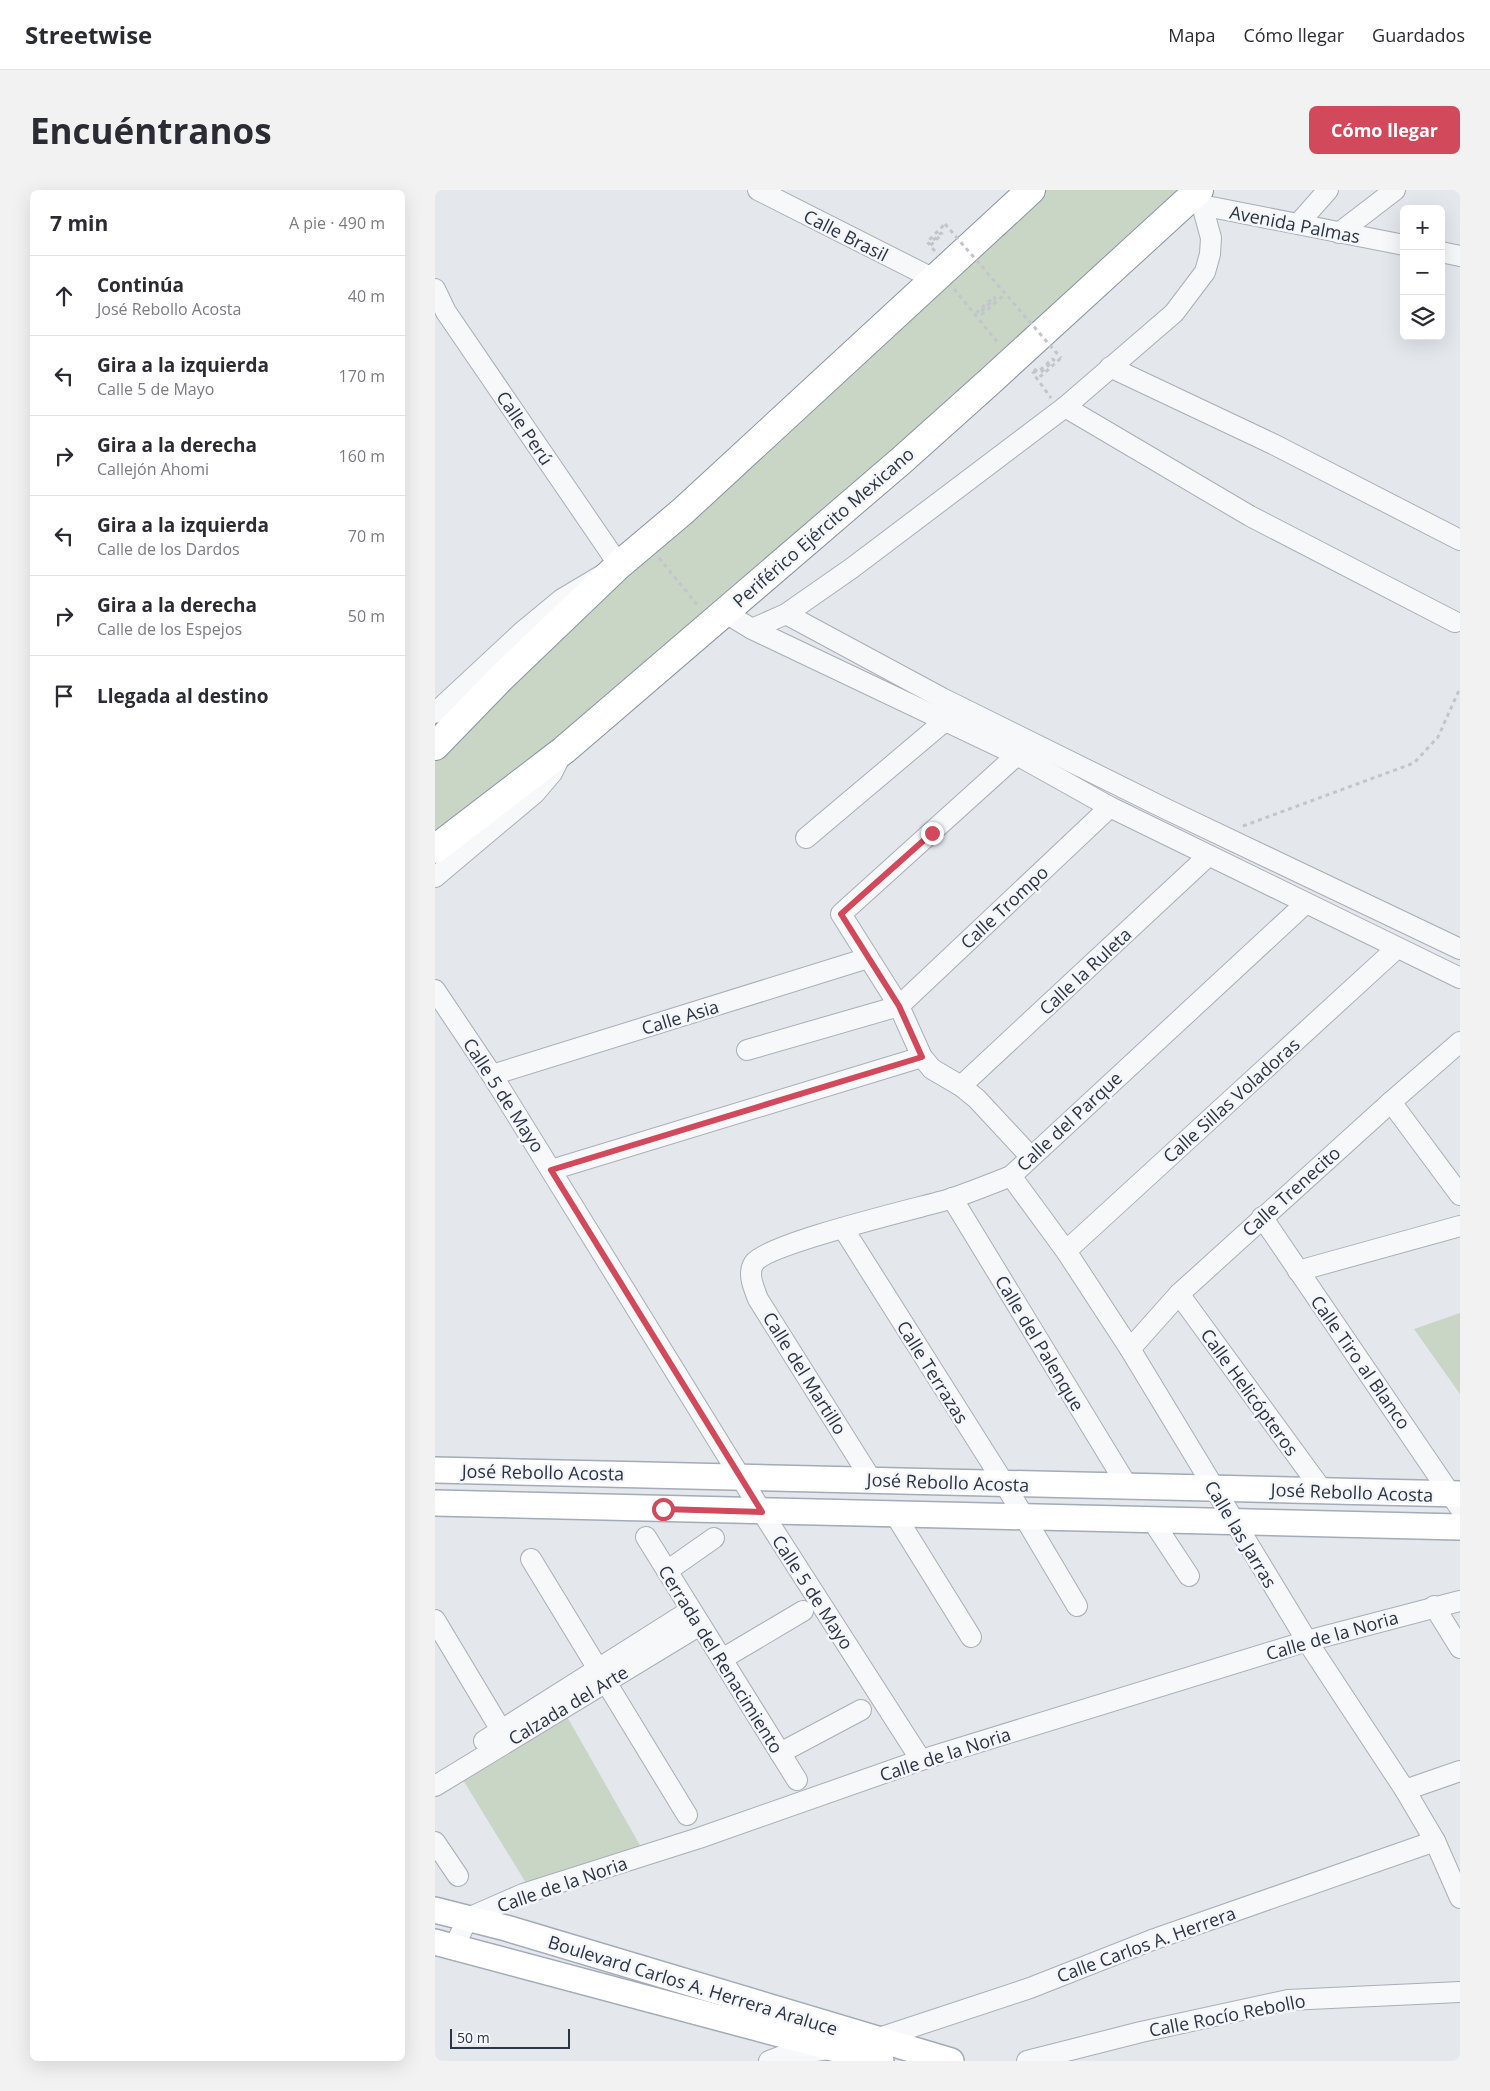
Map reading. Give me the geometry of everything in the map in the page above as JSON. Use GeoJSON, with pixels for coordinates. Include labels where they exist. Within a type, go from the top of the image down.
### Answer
{"type":"FeatureCollection","features":[{"type":"Feature","properties":{"kind":"highway"},"geometry":{"type":"LineString","coordinates":[[435,746],[619,565],[690,505],[1031,190]]}},
{"type":"Feature","properties":{"kind":"highway","name":"Periférico Ejército Mexicano"},"geometry":{"type":"LineString","coordinates":[[435,849],[564,750],[902,460],[1023,362],[1196,199]]}},
{"type":"Feature","properties":{"kind":"main road","name":"José Rebollo Acosta"},"geometry":{"type":"LineString","coordinates":[[440,1470],[741,1478],[871,1479],[1128,1488],[1322,1490],[1457,1499]]}},
{"type":"Feature","properties":{"kind":"main road"},"geometry":{"type":"LineString","coordinates":[[440,1470],[440,1503]]}},
{"type":"Feature","properties":{"kind":"main road","name":"José Rebollo Acosta"},"geometry":{"type":"LineString","coordinates":[[440,1503],[1460,1527]]}},
{"type":"Feature","properties":{"kind":"main road","name":"Boulevard Carlos A. Herrera Araluce"},"geometry":{"type":"LineString","coordinates":[[435,1910],[468,1918],[874,2052]]}},
{"type":"Feature","properties":{"kind":"main road","name":"Boulevard Carlos A. Herrera Araluce"},"geometry":{"type":"LineString","coordinates":[[445,1944],[831,2048],[951,2061]]}},
{"type":"Feature","properties":{"kind":"street","name":"Calle Brasil"},"geometry":{"type":"LineString","coordinates":[[758,190],[941,273]]}},
{"type":"Feature","properties":{"kind":"street"},"geometry":{"type":"LineString","coordinates":[[1298,224],[1328,190]]}},
{"type":"Feature","properties":{"kind":"street"},"geometry":{"type":"LineString","coordinates":[[1339,233],[1395,190]]}},
{"type":"Feature","properties":{"kind":"street"},"geometry":{"type":"LineString","coordinates":[[752,629],[786,614],[859,562],[1062,408],[1174,313],[1205,272],[1211,254],[1211,238],[1196,199]]}},
{"type":"Feature","properties":{"kind":"street","name":"Avenida Palmas"},"geometry":{"type":"LineString","coordinates":[[1196,199],[1298,224],[1400,244]]}},
{"type":"Feature","properties":{"kind":"street"},"geometry":{"type":"LineString","coordinates":[[1445,253],[1460,256]]}},
{"type":"Feature","properties":{"kind":"street","name":"Calle Perú"},"geometry":{"type":"LineString","coordinates":[[435,289],[441,311],[619,565]]}},
{"type":"Feature","properties":{"kind":"street"},"geometry":{"type":"LineString","coordinates":[[1110,367],[1273,444],[1460,540]]}},
{"type":"Feature","properties":{"kind":"street"},"geometry":{"type":"LineString","coordinates":[[1062,408],[1251,516],[1455,622]]}},
{"type":"Feature","properties":{"kind":"street"},"geometry":{"type":"LineString","coordinates":[[435,713],[522,632],[549,610],[619,565]]}},
{"type":"Feature","properties":{"kind":"street"},"geometry":{"type":"LineString","coordinates":[[786,614],[942,698],[1219,835],[1460,949]]}},
{"type":"Feature","properties":{"kind":"street"},"geometry":{"type":"LineString","coordinates":[[718,618],[752,629],[946,720],[1017,755],[1110,807],[1460,978]]}},
{"type":"Feature","properties":{"kind":"street"},"geometry":{"type":"LineString","coordinates":[[806,838],[946,720]]}},
{"type":"Feature","properties":{"kind":"street"},"geometry":{"type":"LineString","coordinates":[[435,877],[535,793],[552,773],[564,750]]}},
{"type":"Feature","properties":{"kind":"street"},"geometry":{"type":"LineString","coordinates":[[1017,755],[841,914],[899,1006],[922,1057],[932,1069],[961,1086],[1008,1131],[1030,1156]]}},
{"type":"Feature","properties":{"kind":"street","name":"Calle Trompo"},"geometry":{"type":"LineString","coordinates":[[899,1006],[1110,807]]}},
{"type":"Feature","properties":{"kind":"street","name":"Calle la Ruleta"},"geometry":{"type":"LineString","coordinates":[[961,1086],[1208,856]]}},
{"type":"Feature","properties":{"kind":"street","name":"Calle del Parque"},"geometry":{"type":"LineString","coordinates":[[754,1263],[773,1251],[843,1228],[951,1198],[1011,1176],[1030,1156],[1306,903]]}},
{"type":"Feature","properties":{"kind":"street","name":"Calle Sillas Voladoras"},"geometry":{"type":"LineString","coordinates":[[1066,1251],[1397,948]]}},
{"type":"Feature","properties":{"kind":"street","name":"Calle Asia"},"geometry":{"type":"LineString","coordinates":[[492,1076],[868,958]]}},
{"type":"Feature","properties":{"kind":"street","name":"Calle 5 de Mayo"},"geometry":{"type":"LineString","coordinates":[[435,990],[492,1076],[762,1512],[921,1760]]}},
{"type":"Feature","properties":{"kind":"street"},"geometry":{"type":"LineString","coordinates":[[747,1050],[899,1006]]}},
{"type":"Feature","properties":{"kind":"street","name":"Calle Trenecito"},"geometry":{"type":"LineString","coordinates":[[1130,1350],[1179,1294],[1262,1217],[1460,1042]]}},
{"type":"Feature","properties":{"kind":"street"},"geometry":{"type":"LineString","coordinates":[[551,1170],[922,1057]]}},
{"type":"Feature","properties":{"kind":"street"},"geometry":{"type":"LineString","coordinates":[[1391,1102],[1460,1195]]}},
{"type":"Feature","properties":{"kind":"street","name":"Calle las Jarras"},"geometry":{"type":"LineString","coordinates":[[1011,1176],[1066,1251],[1130,1350],[1307,1641],[1405,1790],[1435,1841],[1460,1897]]}},
{"type":"Feature","properties":{"kind":"street","name":"Calle del Palenque"},"geometry":{"type":"LineString","coordinates":[[951,1198],[1128,1488]]}},
{"type":"Feature","properties":{"kind":"street","name":"Calle Tiro al Blanco"},"geometry":{"type":"LineString","coordinates":[[1262,1217],[1457,1499]]}},
{"type":"Feature","properties":{"kind":"street"},"geometry":{"type":"LineString","coordinates":[[1298,1271],[1460,1226]]}},
{"type":"Feature","properties":{"kind":"street","name":"Calle Terrazas"},"geometry":{"type":"LineString","coordinates":[[843,1228],[1004,1483],[1077,1606]]}},
{"type":"Feature","properties":{"kind":"street","name":"Calle del Martillo"},"geometry":{"type":"LineString","coordinates":[[754,1263],[751,1272],[752,1283],[758,1299],[871,1479]]}},
{"type":"Feature","properties":{"kind":"street","name":"Calle Helicópteros"},"geometry":{"type":"LineString","coordinates":[[1179,1294],[1322,1490]]}},
{"type":"Feature","properties":{"kind":"street"},"geometry":{"type":"LineString","coordinates":[[895,1513],[971,1637]]}},
{"type":"Feature","properties":{"kind":"street"},"geometry":{"type":"LineString","coordinates":[[1152,1520],[1189,1576]]}},
{"type":"Feature","properties":{"kind":"street","name":"Cerrada del Renacimiento"},"geometry":{"type":"LineString","coordinates":[[646,1537],[797,1780]]}},
{"type":"Feature","properties":{"kind":"street"},"geometry":{"type":"LineString","coordinates":[[667,1571],[714,1538]]}},
{"type":"Feature","properties":{"kind":"street"},"geometry":{"type":"LineString","coordinates":[[531,1559],[687,1815]]}},
{"type":"Feature","properties":{"kind":"street","name":"Calle de la Noria"},"geometry":{"type":"LineString","coordinates":[[468,1918],[523,1894],[699,1838],[921,1760],[1307,1641],[1434,1606],[1460,1601]]}},
{"type":"Feature","properties":{"kind":"street"},"geometry":{"type":"LineString","coordinates":[[1434,1606],[1460,1648]]}},
{"type":"Feature","properties":{"kind":"street"},"geometry":{"type":"LineString","coordinates":[[722,1659],[803,1611]]}},
{"type":"Feature","properties":{"kind":"street","name":"Calzada del Arte"},"geometry":{"type":"LineString","coordinates":[[435,1786],[505,1736],[696,1617]]}},
{"type":"Feature","properties":{"kind":"street"},"geometry":{"type":"LineString","coordinates":[[435,1620],[505,1736]]}},
{"type":"Feature","properties":{"kind":"street"},"geometry":{"type":"LineString","coordinates":[[780,1753],[861,1710]]}},
{"type":"Feature","properties":{"kind":"street","name":"Calzada del Arte"},"geometry":{"type":"LineString","coordinates":[[435,1771],[505,1736]]}},
{"type":"Feature","properties":{"kind":"street"},"geometry":{"type":"LineString","coordinates":[[1405,1790],[1460,1771]]}},
{"type":"Feature","properties":{"kind":"street","name":"Calle Carlos A. Herrera"},"geometry":{"type":"LineString","coordinates":[[874,2052],[1152,1940],[1435,1841]]}},
{"type":"Feature","properties":{"kind":"street"},"geometry":{"type":"LineString","coordinates":[[435,1842],[457,1876]]}},
{"type":"Feature","properties":{"kind":"street"},"geometry":{"type":"LineString","coordinates":[[445,1944],[468,1918]]}},
{"type":"Feature","properties":{"kind":"street","name":"Calle Rocío Rebollo"},"geometry":{"type":"LineString","coordinates":[[1027,2061],[1141,2032],[1288,2000],[1460,1992]]}},
{"type":"Feature","properties":{"kind":"street"},"geometry":{"type":"LineString","coordinates":[[769,2061],[782,2056],[831,2048]]}},
{"type":"Feature","properties":{"kind":"path"},"geometry":{"type":"LineString","coordinates":[[1023,362],[1037,372],[1052,359],[1054,360],[1039,374],[1041,376],[1061,358],[945,224],[927,242],[929,244],[942,234],[931,246],[941,273],[975,313],[1033,373],[1062,408]]}},
{"type":"Feature","properties":{"kind":"path"},"geometry":{"type":"LineString","coordinates":[[975,313],[993,297],[995,299],[980,312],[982,314],[1005,294]]}},
{"type":"Feature","properties":{"kind":"path"},"geometry":{"type":"LineString","coordinates":[[646,542],[718,618]]}},
{"type":"Feature","properties":{"kind":"path"},"geometry":{"type":"LineString","coordinates":[[1219,835],[1413,763],[1439,737],[1460,688]]}},
{"type":"Feature","properties":{"kind":"green space"},"geometry":{"type":"Polygon","coordinates":[[[1044,190],[1188,190],[925,428],[435,841],[435,750],[1044,190]]]}},
{"type":"Feature","properties":{"kind":"green space"},"geometry":{"type":"Polygon","coordinates":[[[1460,1313],[1460,1394],[1414,1329],[1460,1313]]]}},
{"type":"Feature","properties":{"kind":"green space"},"geometry":{"type":"Polygon","coordinates":[[[565,1713],[641,1847],[529,1888],[460,1775],[565,1713]]]}},
{"type":"Feature","properties":{"kind":"route"},"geometry":{"type":"LineString","coordinates":[[663,1509],[762,1512],[551,1170],[922,1057],[899,1006],[841,914],[932,833]]}}]}
